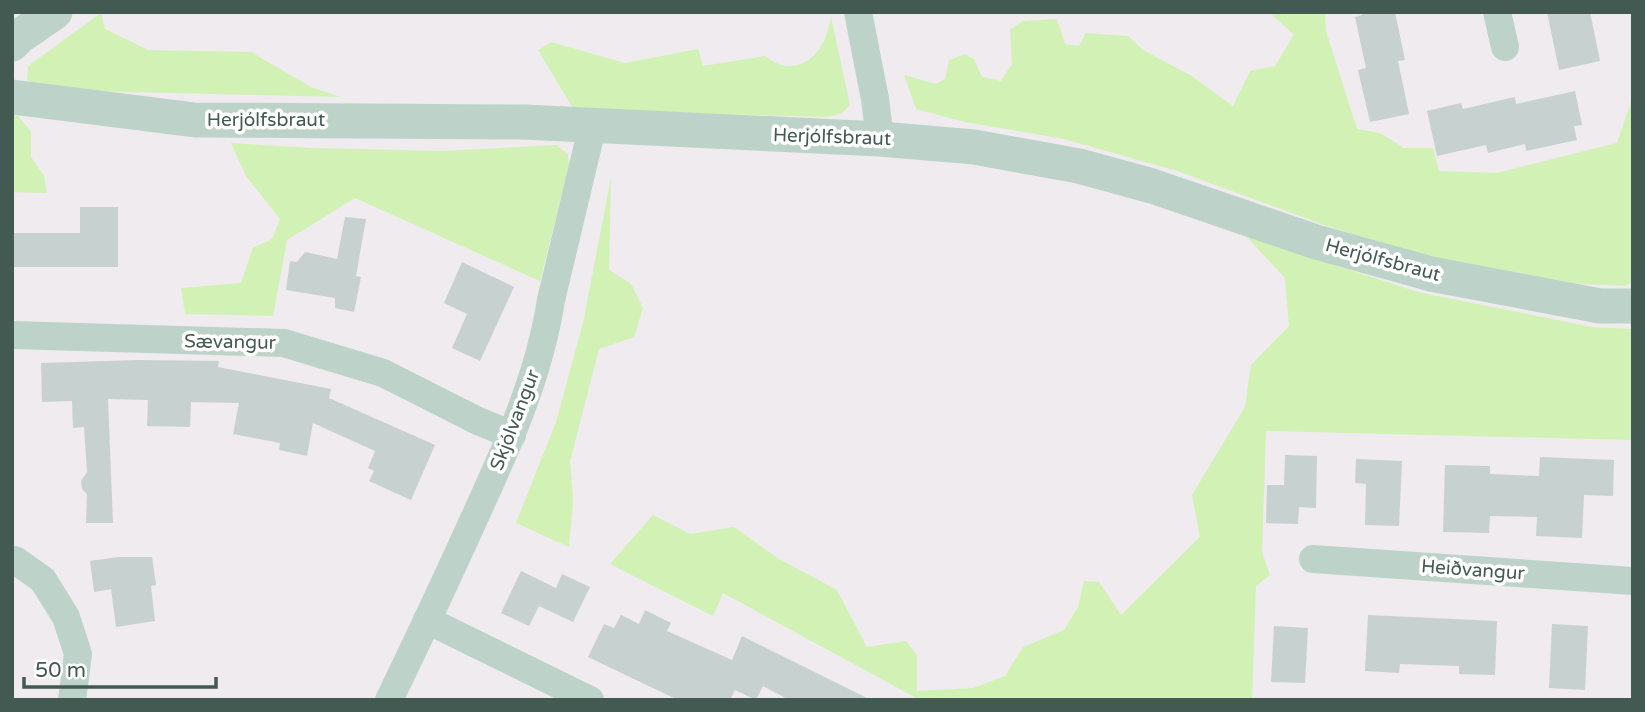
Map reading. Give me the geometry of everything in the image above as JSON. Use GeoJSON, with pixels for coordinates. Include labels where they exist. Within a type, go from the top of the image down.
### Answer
{"type":"FeatureCollection","features":[{"type":"Feature","properties":{"kind":"street"},"geometry":{"type":"LineString","coordinates":[[12,44],[55,12]]}},
{"type":"Feature","properties":{"kind":"street"},"geometry":{"type":"LineString","coordinates":[[858,12],[880,139]]}},
{"type":"Feature","properties":{"kind":"street"},"geometry":{"type":"LineString","coordinates":[[1497,12],[1505,47]]}},
{"type":"Feature","properties":{"kind":"street","name":"Herjólfsbraut"},"geometry":{"type":"LineString","coordinates":[[12,97],[195,120],[593,124],[761,135],[880,139],[974,148],[1079,166],[1197,200],[1316,242],[1431,274],[1600,306],[1633,306]]}},
{"type":"Feature","properties":{"kind":"street","name":"Skjólvangur"},"geometry":{"type":"LineString","coordinates":[[389,700],[513,435],[534,375],[547,326],[593,124]]}},
{"type":"Feature","properties":{"kind":"street","name":"Sævangur"},"geometry":{"type":"LineString","coordinates":[[12,335],[284,342],[383,373],[478,421],[513,435]]}},
{"type":"Feature","properties":{"kind":"street"},"geometry":{"type":"LineString","coordinates":[[13,556],[43,580],[66,617],[78,654],[72,700]]}},
{"type":"Feature","properties":{"kind":"street","name":"Heiðvangur"},"geometry":{"type":"LineString","coordinates":[[1313,559],[1633,582]]}},
{"type":"Feature","properties":{"kind":"street"},"geometry":{"type":"LineString","coordinates":[[427,620],[590,700]]}},
{"type":"Feature","properties":{"kind":"green space"},"geometry":{"type":"Polygon","coordinates":[[[1269,12],[1325,12],[1326,31],[1357,129],[1380,133],[1404,148],[1433,148],[1439,171],[1497,173],[1617,143],[1633,96],[1633,282],[1625,286],[1544,282],[1467,270],[1327,226],[1177,171],[1064,139],[965,122],[916,109],[904,75],[936,84],[945,79],[949,60],[965,54],[974,59],[982,77],[1001,81],[1012,64],[1010,30],[1023,21],[1057,19],[1065,44],[1079,46],[1086,33],[1128,36],[1143,50],[1190,75],[1233,106],[1250,71],[1275,66],[1294,35],[1269,12]]]}},
{"type":"Feature","properties":{"kind":"green space"},"geometry":{"type":"Polygon","coordinates":[[[101,13],[105,29],[148,50],[251,52],[311,87],[341,97],[43,90],[27,80],[28,66],[101,13]]]}},
{"type":"Feature","properties":{"kind":"green space"},"geometry":{"type":"Polygon","coordinates":[[[831,17],[850,105],[842,113],[828,117],[574,110],[538,50],[551,42],[625,63],[698,49],[703,66],[765,56],[774,62],[791,66],[806,61],[820,48],[831,17]]]}},
{"type":"Feature","properties":{"kind":"green space"},"geometry":{"type":"Polygon","coordinates":[[[12,115],[18,116],[31,132],[31,157],[44,176],[47,193],[12,192],[12,115]]]}},
{"type":"Feature","properties":{"kind":"green space"},"geometry":{"type":"Polygon","coordinates":[[[231,143],[442,151],[556,145],[568,154],[569,166],[540,281],[355,198],[287,240],[273,316],[185,314],[181,288],[241,283],[253,248],[272,239],[280,219],[246,176],[231,143]]]}},
{"type":"Feature","properties":{"kind":"green space"},"geometry":{"type":"Polygon","coordinates":[[[611,178],[609,270],[631,284],[643,308],[634,337],[599,349],[570,461],[573,501],[569,547],[516,523],[556,422],[583,323],[611,178]]]}},
{"type":"Feature","properties":{"kind":"green space"},"geometry":{"type":"Polygon","coordinates":[[[1247,237],[1418,292],[1592,327],[1633,329],[1633,440],[1266,431],[1262,552],[1270,575],[1256,586],[1252,700],[920,700],[723,593],[713,616],[610,564],[653,515],[690,534],[734,527],[779,559],[837,590],[867,647],[906,641],[917,655],[917,691],[973,688],[1005,676],[1023,647],[1064,630],[1078,607],[1084,581],[1099,582],[1121,615],[1200,537],[1192,495],[1245,407],[1251,365],[1289,326],[1285,278],[1247,237]]]}},
{"type":"Feature","properties":{"kind":"building"},"geometry":{"type":"Polygon","coordinates":[[[1361,12],[1395,12],[1405,60],[1398,61],[1409,114],[1370,122],[1358,70],[1366,68],[1355,17],[1362,15],[1361,12]]]}},
{"type":"Feature","properties":{"kind":"building"},"geometry":{"type":"Polygon","coordinates":[[[1547,12],[1590,12],[1600,61],[1559,70],[1547,12]]]}},
{"type":"Feature","properties":{"kind":"building"},"geometry":{"type":"Polygon","coordinates":[[[1575,91],[1582,125],[1574,126],[1577,140],[1526,151],[1525,144],[1488,153],[1486,145],[1437,156],[1427,111],[1461,103],[1463,109],[1515,97],[1516,104],[1575,91]]]}},
{"type":"Feature","properties":{"kind":"building"},"geometry":{"type":"Polygon","coordinates":[[[80,207],[118,207],[118,267],[12,267],[12,233],[80,233],[80,207]]]}},
{"type":"Feature","properties":{"kind":"building"},"geometry":{"type":"Polygon","coordinates":[[[345,217],[366,219],[356,276],[361,277],[354,312],[335,308],[335,298],[286,290],[290,261],[297,262],[305,252],[337,259],[345,217]]]}},
{"type":"Feature","properties":{"kind":"building"},"geometry":{"type":"Polygon","coordinates":[[[462,262],[514,287],[480,361],[452,348],[467,314],[444,303],[462,262]]]}},
{"type":"Feature","properties":{"kind":"building"},"geometry":{"type":"Polygon","coordinates":[[[219,361],[218,367],[331,389],[329,398],[435,445],[411,500],[369,481],[374,471],[368,468],[375,451],[313,423],[307,456],[279,450],[280,443],[233,434],[239,403],[191,402],[190,427],[147,426],[148,400],[108,399],[113,523],[86,523],[87,494],[82,489],[81,481],[87,472],[84,427],[73,428],[72,401],[42,402],[41,363],[219,361]]]}},
{"type":"Feature","properties":{"kind":"building"},"geometry":{"type":"Polygon","coordinates":[[[1285,455],[1317,456],[1316,508],[1299,507],[1298,524],[1266,523],[1267,485],[1284,485],[1285,455]]]}},
{"type":"Feature","properties":{"kind":"building"},"geometry":{"type":"Polygon","coordinates":[[[1540,457],[1614,460],[1613,496],[1584,495],[1582,538],[1536,536],[1537,517],[1490,516],[1489,533],[1443,532],[1445,465],[1490,466],[1490,474],[1539,476],[1540,457]]]}},
{"type":"Feature","properties":{"kind":"building"},"geometry":{"type":"Polygon","coordinates":[[[1356,459],[1402,461],[1399,526],[1365,525],[1366,484],[1355,483],[1356,459]]]}},
{"type":"Feature","properties":{"kind":"building"},"geometry":{"type":"Polygon","coordinates":[[[118,557],[152,557],[156,585],[151,586],[155,621],[116,627],[111,589],[94,592],[90,561],[118,557]]]}},
{"type":"Feature","properties":{"kind":"building"},"geometry":{"type":"Polygon","coordinates":[[[521,571],[556,588],[562,574],[590,587],[573,622],[539,606],[529,626],[501,613],[521,571]]]}},
{"type":"Feature","properties":{"kind":"building"},"geometry":{"type":"Polygon","coordinates":[[[645,610],[671,623],[667,631],[732,660],[742,636],[871,700],[789,700],[763,686],[756,700],[735,690],[730,700],[678,700],[588,657],[604,624],[614,628],[621,615],[639,624],[645,610]]]}},
{"type":"Feature","properties":{"kind":"building"},"geometry":{"type":"Polygon","coordinates":[[[1368,615],[1497,621],[1495,675],[1459,674],[1459,666],[1400,664],[1399,673],[1365,671],[1368,615]]]}},
{"type":"Feature","properties":{"kind":"building"},"geometry":{"type":"Polygon","coordinates":[[[1552,624],[1588,626],[1585,690],[1549,688],[1552,624]]]}},
{"type":"Feature","properties":{"kind":"building"},"geometry":{"type":"Polygon","coordinates":[[[1274,626],[1308,628],[1305,683],[1271,682],[1274,626]]]}}]}
